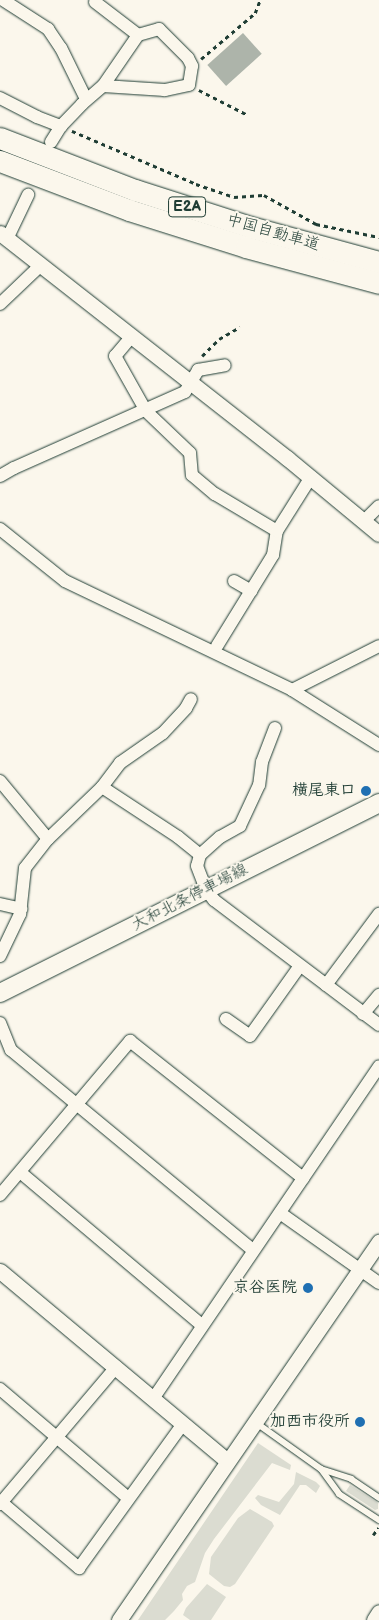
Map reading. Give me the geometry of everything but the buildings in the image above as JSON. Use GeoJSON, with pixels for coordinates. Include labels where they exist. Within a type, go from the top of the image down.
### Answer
{"type":"FeatureCollection","features":[{"type":"Feature","properties":{"kind":"highway","name":"中国自動車道"},"geometry":{"type":"LineString","coordinates":[[0,138],[135,190],[250,227],[379,262]]}},
{"type":"Feature","properties":{"kind":"highway","name":"中国自動車道"},"geometry":{"type":"LineString","coordinates":[[0,160],[130,210],[246,247],[379,283]]}},
{"type":"Feature","properties":{"kind":"main road","name":"大和北条停車場線"},"geometry":{"type":"LineString","coordinates":[[1,990],[379,804]]}},
{"type":"Feature","properties":{"kind":"street"},"geometry":{"type":"LineString","coordinates":[[3,0],[48,29],[61,48],[86,99]]}},
{"type":"Feature","properties":{"kind":"street"},"geometry":{"type":"LineString","coordinates":[[95,2],[138,35]]}},
{"type":"Feature","properties":{"kind":"street"},"geometry":{"type":"LineString","coordinates":[[51,142],[61,126],[86,99],[103,86],[138,35],[159,28],[188,58],[192,66],[189,85],[165,90],[103,86]]}},
{"type":"Feature","properties":{"kind":"street"},"geometry":{"type":"LineString","coordinates":[[0,98],[37,117],[61,126]]}},
{"type":"Feature","properties":{"kind":"street"},"geometry":{"type":"LineString","coordinates":[[28,195],[4,235],[132,336],[195,376],[379,534]]}},
{"type":"Feature","properties":{"kind":"street"},"geometry":{"type":"LineString","coordinates":[[0,304],[41,265]]}},
{"type":"Feature","properties":{"kind":"street"},"geometry":{"type":"LineString","coordinates":[[132,336],[115,356],[146,411],[182,442],[190,453],[192,476],[215,494],[277,531]]}},
{"type":"Feature","properties":{"kind":"street"},"geometry":{"type":"LineString","coordinates":[[0,476],[185,392],[195,376],[225,365]]}},
{"type":"Feature","properties":{"kind":"street"},"geometry":{"type":"LineString","coordinates":[[218,646],[273,555],[277,531],[311,477]]}},
{"type":"Feature","properties":{"kind":"street"},"geometry":{"type":"LineString","coordinates":[[364,521],[379,506]]}},
{"type":"Feature","properties":{"kind":"street"},"geometry":{"type":"LineString","coordinates":[[0,530],[65,581],[292,690],[379,745]]}},
{"type":"Feature","properties":{"kind":"street"},"geometry":{"type":"LineString","coordinates":[[234,582],[252,590]]}},
{"type":"Feature","properties":{"kind":"street"},"geometry":{"type":"LineString","coordinates":[[292,690],[379,646]]}},
{"type":"Feature","properties":{"kind":"street"},"geometry":{"type":"LineString","coordinates":[[0,956],[21,909],[25,868],[48,839],[102,787],[120,763],[148,744],[172,724],[186,708],[190,699]]}},
{"type":"Feature","properties":{"kind":"street"},"geometry":{"type":"LineString","coordinates":[[275,728],[262,762],[260,785],[240,826],[220,836],[200,855],[197,866],[206,890],[214,900],[299,967],[379,1025]]}},
{"type":"Feature","properties":{"kind":"street"},"geometry":{"type":"LineString","coordinates":[[0,781],[48,839]]}},
{"type":"Feature","properties":{"kind":"street"},"geometry":{"type":"LineString","coordinates":[[102,787],[178,837],[200,855]]}},
{"type":"Feature","properties":{"kind":"street"},"geometry":{"type":"LineString","coordinates":[[0,904],[21,909]]}},
{"type":"Feature","properties":{"kind":"street"},"geometry":{"type":"LineString","coordinates":[[326,985],[379,914]]}},
{"type":"Feature","properties":{"kind":"street"},"geometry":{"type":"LineString","coordinates":[[226,1019],[250,1036],[299,967]]}},
{"type":"Feature","properties":{"kind":"street"},"geometry":{"type":"LineString","coordinates":[[364,1014],[379,995]]}},
{"type":"Feature","properties":{"kind":"street"},"geometry":{"type":"LineString","coordinates":[[0,1023],[11,1050],[253,1250]]}},
{"type":"Feature","properties":{"kind":"street"},"geometry":{"type":"LineString","coordinates":[[0,1195],[130,1041],[302,1178]]}},
{"type":"Feature","properties":{"kind":"street"},"geometry":{"type":"LineString","coordinates":[[152,1399],[379,1067]]}},
{"type":"Feature","properties":{"kind":"street"},"geometry":{"type":"LineString","coordinates":[[20,1172],[202,1325]]}},
{"type":"Feature","properties":{"kind":"street"},"geometry":{"type":"LineString","coordinates":[[280,1214],[379,1283]]}},
{"type":"Feature","properties":{"kind":"street"},"geometry":{"type":"LineString","coordinates":[[119,1620],[379,1242]]}},
{"type":"Feature","properties":{"kind":"street"},"geometry":{"type":"LineString","coordinates":[[0,1271],[227,1461]]}},
{"type":"Feature","properties":{"kind":"street"},"geometry":{"type":"LineString","coordinates":[[116,1367],[0,1502],[79,1568],[182,1425]]}},
{"type":"Feature","properties":{"kind":"street"},"geometry":{"type":"LineString","coordinates":[[0,1389],[128,1498]]}},
{"type":"Feature","properties":{"kind":"street"},"geometry":{"type":"LineString","coordinates":[[374,1620],[379,1612]]}},
{"type":"Feature","properties":{"kind":"lane"},"geometry":{"type":"LineString","coordinates":[[254,1422],[322,1469],[352,1479],[379,1498]]}},
{"type":"Feature","properties":{"kind":"lane"},"geometry":{"type":"LineString","coordinates":[[322,1469],[339,1494],[379,1520]]}},
{"type":"Feature","properties":{"kind":"path"},"geometry":{"type":"LineString","coordinates":[[192,66],[255,13],[260,0]]}},
{"type":"Feature","properties":{"kind":"path"},"geometry":{"type":"LineString","coordinates":[[189,85],[246,114]]}},
{"type":"Feature","properties":{"kind":"path"},"geometry":{"type":"LineString","coordinates":[[61,126],[196,184],[234,196],[264,196],[316,224],[379,236]]}},
{"type":"Feature","properties":{"kind":"path"},"geometry":{"type":"LineString","coordinates":[[195,376],[198,360],[219,339],[240,328]]}},
{"type":"Feature","properties":{"kind":"path"},"geometry":{"type":"LineString","coordinates":[[373,1535],[379,1526]]}},
{"type":"Feature","properties":{"kind":"shaded area"},"geometry":{"type":"Polygon","coordinates":[[[243,33],[262,54],[226,86],[207,65],[243,33]]]}},
{"type":"Feature","properties":{"kind":"shaded area"},"geometry":{"type":"Polygon","coordinates":[[[258,1443],[291,1465],[290,1470],[272,1463],[214,1539],[205,1553],[195,1582],[187,1586],[182,1594],[183,1600],[165,1620],[138,1620],[258,1443]]]}},
{"type":"Feature","properties":{"kind":"shaded area"},"geometry":{"type":"Polygon","coordinates":[[[296,1472],[320,1486],[316,1493],[306,1485],[300,1485],[280,1515],[261,1505],[255,1498],[258,1495],[279,1502],[294,1484],[296,1472]]]}},
{"type":"Feature","properties":{"kind":"shaded area"},"geometry":{"type":"Polygon","coordinates":[[[350,1485],[378,1503],[378,1509],[375,1510],[346,1491],[350,1485]]]}},
{"type":"Feature","properties":{"kind":"shaded area"},"geometry":{"type":"Polygon","coordinates":[[[250,1509],[272,1522],[274,1526],[235,1584],[230,1587],[224,1586],[209,1574],[211,1557],[238,1518],[250,1509]]]}},
{"type":"Feature","properties":{"kind":"shaded area"},"geometry":{"type":"Polygon","coordinates":[[[207,1584],[226,1597],[211,1620],[190,1620],[183,1615],[186,1608],[207,1584]]]}},
{"type":"Feature","properties":{"kind":"place","name":"横尾東口"},"geometry":{"type":"Point","coordinates":[366,791]}},
{"type":"Feature","properties":{"kind":"place","name":"京谷医院"},"geometry":{"type":"Point","coordinates":[308,1288]}},
{"type":"Feature","properties":{"kind":"place","name":"加西市役所"},"geometry":{"type":"Point","coordinates":[360,1422]}}]}
